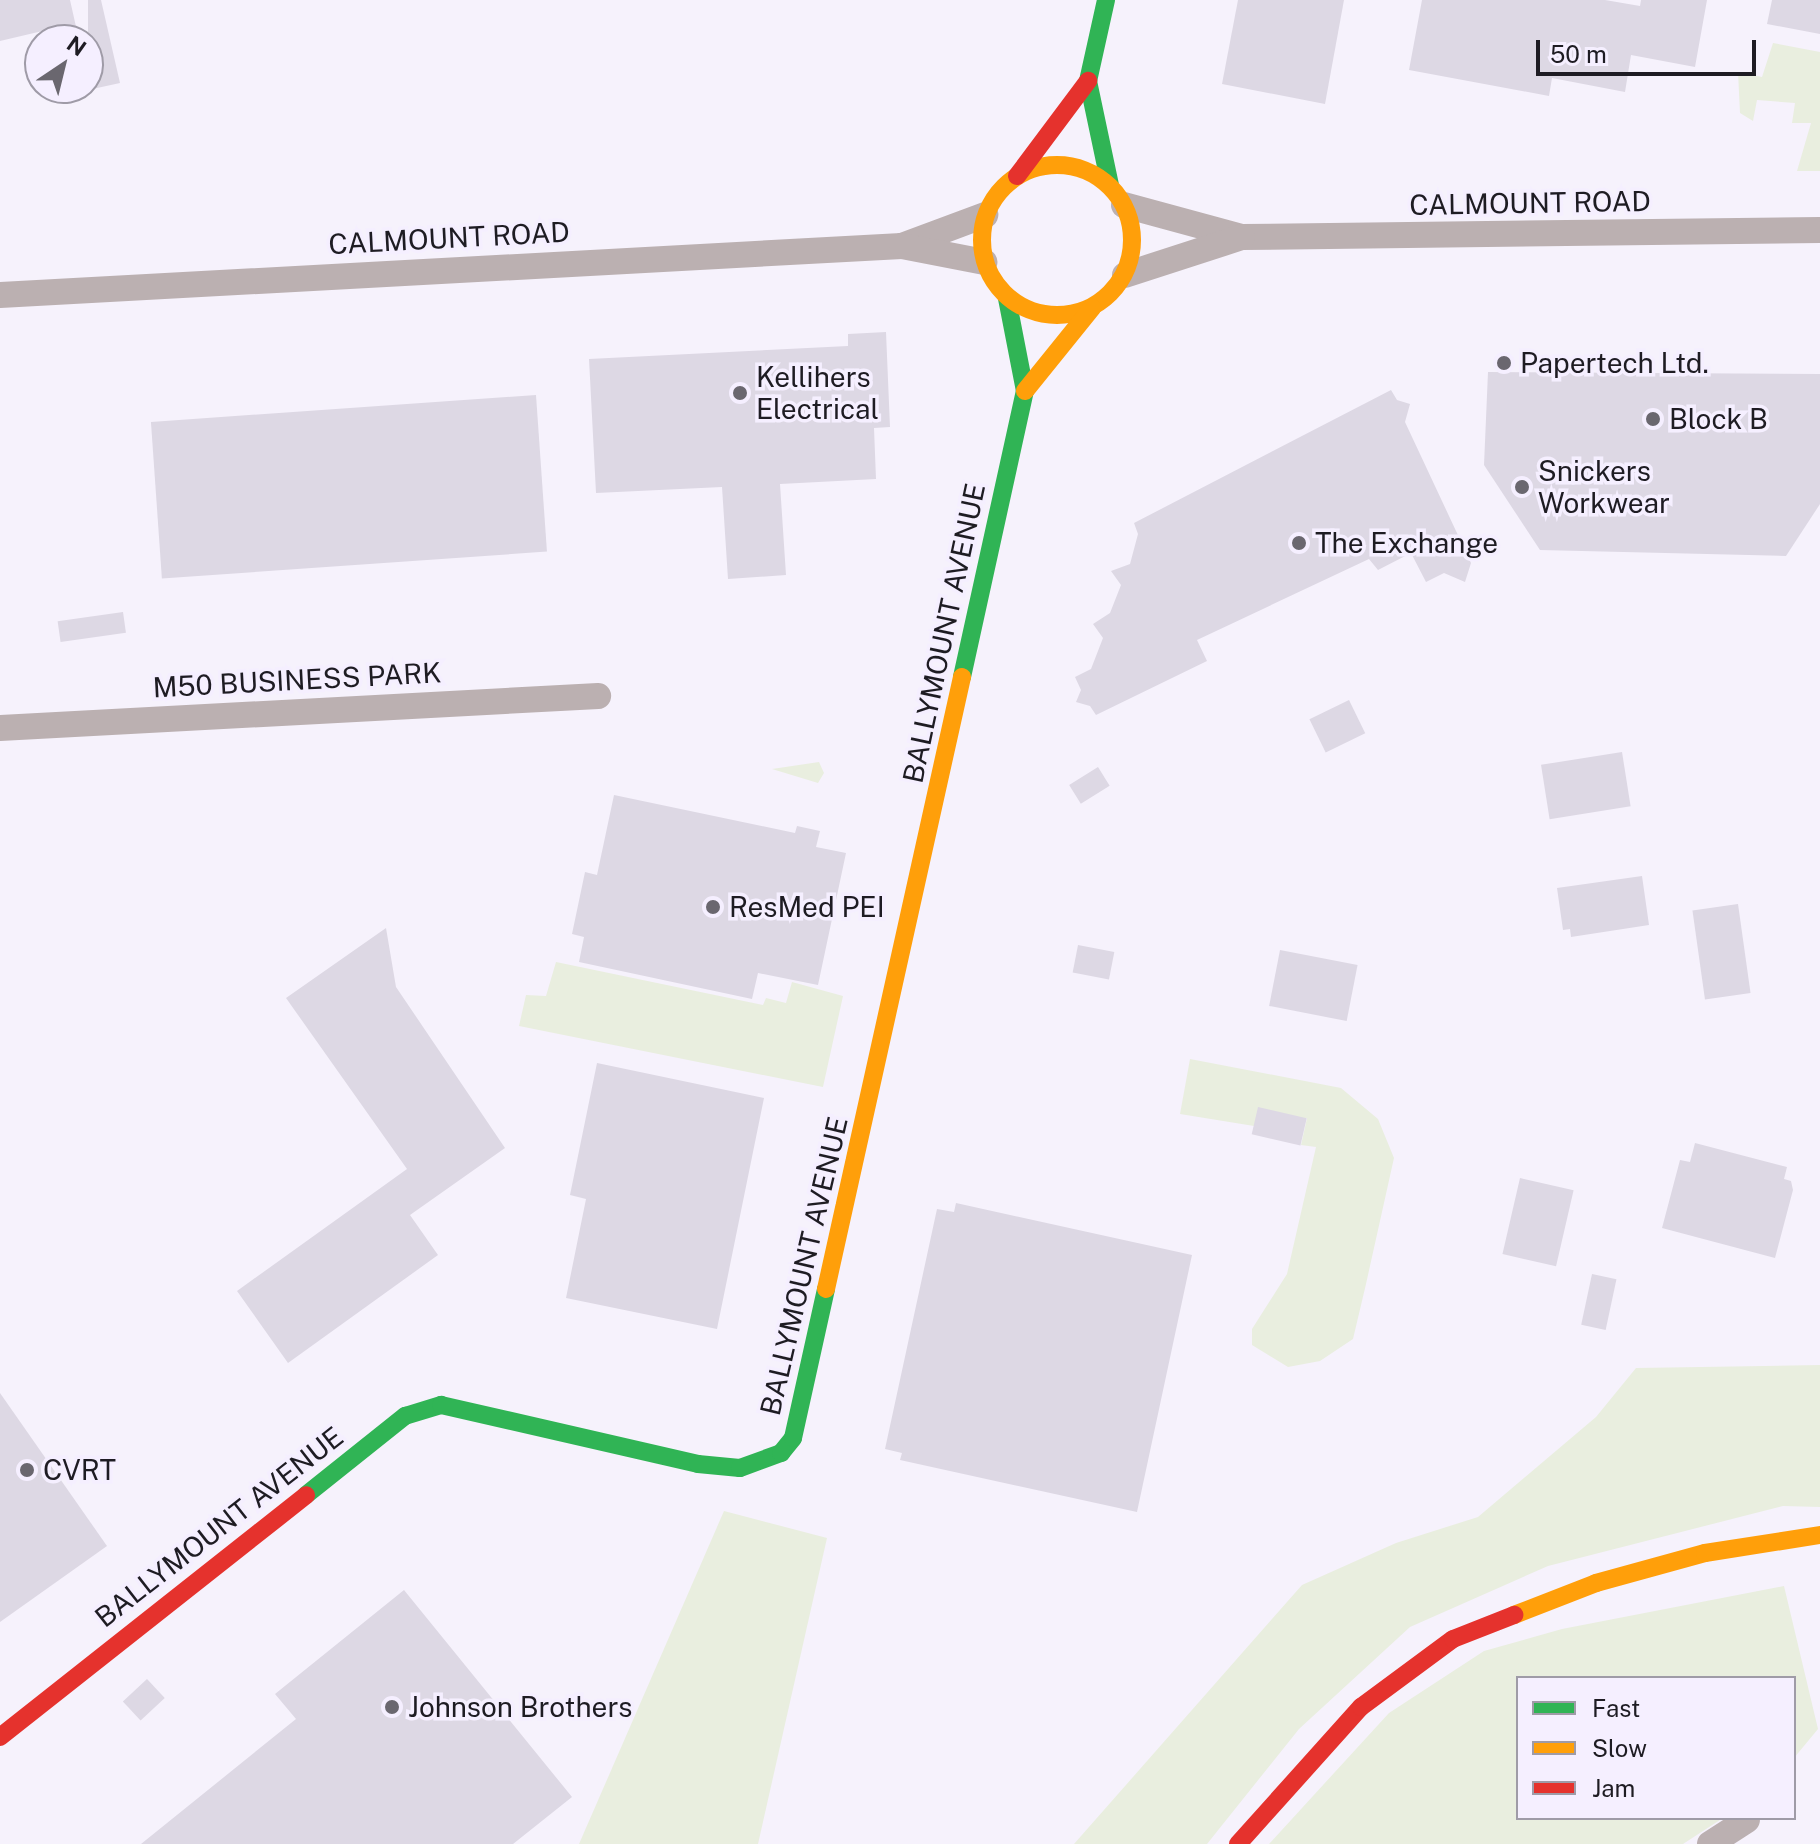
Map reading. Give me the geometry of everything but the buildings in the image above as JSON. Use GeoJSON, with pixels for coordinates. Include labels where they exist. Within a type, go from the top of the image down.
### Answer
{"type":"FeatureCollection","features":[{"type":"Feature","properties":{"kind":"street"},"geometry":{"type":"LineString","coordinates":[[1088,81],[1117,195],[1132,228],[1125,275],[1092,308],[1048,316],[1007,298],[984,262],[985,215],[998,193],[1017,176],[1088,81],[1106,0]]}},
{"type":"Feature","properties":{"kind":"street"},"geometry":{"type":"LineString","coordinates":[[1017,176],[1040,166],[1065,165],[1117,195]]}},
{"type":"Feature","properties":{"kind":"street","name":"CALMOUNT ROAD"},"geometry":{"type":"LineString","coordinates":[[1117,195],[1242,237]]}},
{"type":"Feature","properties":{"kind":"street","name":"CALMOUNT ROAD"},"geometry":{"type":"LineString","coordinates":[[902,246],[985,215]]}},
{"type":"Feature","properties":{"kind":"street","name":"CALMOUNT ROAD"},"geometry":{"type":"LineString","coordinates":[[1125,275],[1242,237],[1820,230]]}},
{"type":"Feature","properties":{"kind":"street","name":"CALMOUNT ROAD"},"geometry":{"type":"LineString","coordinates":[[0,295],[902,246],[984,262]]}},
{"type":"Feature","properties":{"kind":"street","name":"BALLYMOUNT AVENUE"},"geometry":{"type":"LineString","coordinates":[[0,1737],[405,1416],[441,1405],[698,1464],[740,1468],[781,1453],[793,1438],[1025,391],[1007,298]]}},
{"type":"Feature","properties":{"kind":"street","name":"BALLYMOUNT AVENUE"},"geometry":{"type":"LineString","coordinates":[[1025,391],[1092,308]]}},
{"type":"Feature","properties":{"kind":"street","name":"M50 BUSINESS PARK"},"geometry":{"type":"LineString","coordinates":[[0,728],[598,696]]}},
{"type":"Feature","properties":{"kind":"street"},"geometry":{"type":"LineString","coordinates":[[1238,1844],[1361,1707],[1453,1639],[1596,1583],[1705,1553],[1820,1535]]}},
{"type":"Feature","properties":{"kind":"street"},"geometry":{"type":"LineString","coordinates":[[1710,1844],[1747,1820]]}},
{"type":"Feature","properties":{"kind":"shaded area"},"geometry":{"type":"Polygon","coordinates":[[[1773,43],[1820,52],[1820,171],[1797,171],[1811,123],[1792,123],[1795,103],[1757,100],[1753,121],[1740,113],[1738,72],[1762,77],[1773,43]]]}},
{"type":"Feature","properties":{"kind":"shaded area"},"geometry":{"type":"Polygon","coordinates":[[[819,762],[824,773],[818,783],[772,769],[819,762]]]}},
{"type":"Feature","properties":{"kind":"shaded area"},"geometry":{"type":"Polygon","coordinates":[[[556,962],[763,1005],[766,998],[786,1003],[792,982],[843,996],[823,1087],[519,1026],[526,995],[546,996],[556,962]]]}},
{"type":"Feature","properties":{"kind":"shaded area"},"geometry":{"type":"Polygon","coordinates":[[[1190,1059],[1341,1088],[1378,1119],[1394,1158],[1353,1339],[1320,1361],[1288,1367],[1252,1345],[1252,1329],[1287,1274],[1316,1147],[1301,1145],[1307,1118],[1254,1126],[1180,1114],[1190,1059]]]}},
{"type":"Feature","properties":{"kind":"shaded area"},"geometry":{"type":"Polygon","coordinates":[[[1820,1365],[1820,1507],[1783,1506],[1548,1566],[1410,1627],[1299,1729],[1207,1844],[1074,1844],[1302,1585],[1396,1543],[1478,1517],[1596,1417],[1636,1368],[1820,1365]]]}},
{"type":"Feature","properties":{"kind":"shaded area"},"geometry":{"type":"Polygon","coordinates":[[[724,1511],[827,1538],[758,1844],[579,1844],[724,1511]]]}},
{"type":"Feature","properties":{"kind":"shaded area"},"geometry":{"type":"Polygon","coordinates":[[[1784,1586],[1818,1729],[1796,1756],[1796,1676],[1516,1676],[1516,1820],[1720,1820],[1683,1844],[1269,1844],[1389,1713],[1484,1651],[1562,1629],[1784,1586]]]}},
{"type":"Feature","properties":{"kind":"traffic: fast"},"geometry":{"type":"LineString","coordinates":[[1106,0],[1088,81],[1110,185]]}},
{"type":"Feature","properties":{"kind":"traffic: fast"},"geometry":{"type":"LineString","coordinates":[[962,677],[1025,391],[1007,298]]}},
{"type":"Feature","properties":{"kind":"traffic: fast"},"geometry":{"type":"LineString","coordinates":[[306,1495],[405,1416],[441,1405],[698,1464],[740,1468],[781,1453],[793,1438],[826,1289]]}},
{"type":"Feature","properties":{"kind":"traffic: slow"},"geometry":{"type":"LineString","coordinates":[[1057,165],[1086,170],[1110,187],[1127,211],[1132,240],[1127,269],[1110,293],[1086,310],[1057,315],[1028,310],[1004,293],[987,269],[982,240],[987,211],[1004,187],[1028,170],[1057,165]]}},
{"type":"Feature","properties":{"kind":"traffic: slow"},"geometry":{"type":"LineString","coordinates":[[1025,391],[1092,308]]}},
{"type":"Feature","properties":{"kind":"traffic: slow"},"geometry":{"type":"LineString","coordinates":[[826,1289],[962,677]]}},
{"type":"Feature","properties":{"kind":"traffic: slow"},"geometry":{"type":"LineString","coordinates":[[1514,1615],[1596,1583],[1705,1553],[1820,1535]]}},
{"type":"Feature","properties":{"kind":"traffic: jam"},"geometry":{"type":"LineString","coordinates":[[1017,176],[1088,81]]}},
{"type":"Feature","properties":{"kind":"traffic: jam"},"geometry":{"type":"LineString","coordinates":[[0,1737],[306,1495]]}},
{"type":"Feature","properties":{"kind":"traffic: jam"},"geometry":{"type":"LineString","coordinates":[[1238,1844],[1361,1707],[1453,1639],[1514,1615]]}},
{"type":"Feature","properties":{"kind":"place","name":"Papertech Ltd."},"geometry":{"type":"Point","coordinates":[1504,363]}},
{"type":"Feature","properties":{"kind":"place","name":"Kellihers Electrical"},"geometry":{"type":"Point","coordinates":[740,393]}},
{"type":"Feature","properties":{"kind":"place","name":"Block B"},"geometry":{"type":"Point","coordinates":[1653,419]}},
{"type":"Feature","properties":{"kind":"place","name":"Snickers Workwear"},"geometry":{"type":"Point","coordinates":[1522,487]}},
{"type":"Feature","properties":{"kind":"place","name":"The Exchange"},"geometry":{"type":"Point","coordinates":[1299,543]}},
{"type":"Feature","properties":{"kind":"place","name":"ResMed PEI"},"geometry":{"type":"Point","coordinates":[713,907]}},
{"type":"Feature","properties":{"kind":"place","name":"CVRT"},"geometry":{"type":"Point","coordinates":[27,1470]}},
{"type":"Feature","properties":{"kind":"place","name":"Johnson Brothers"},"geometry":{"type":"Point","coordinates":[392,1707]}}]}
